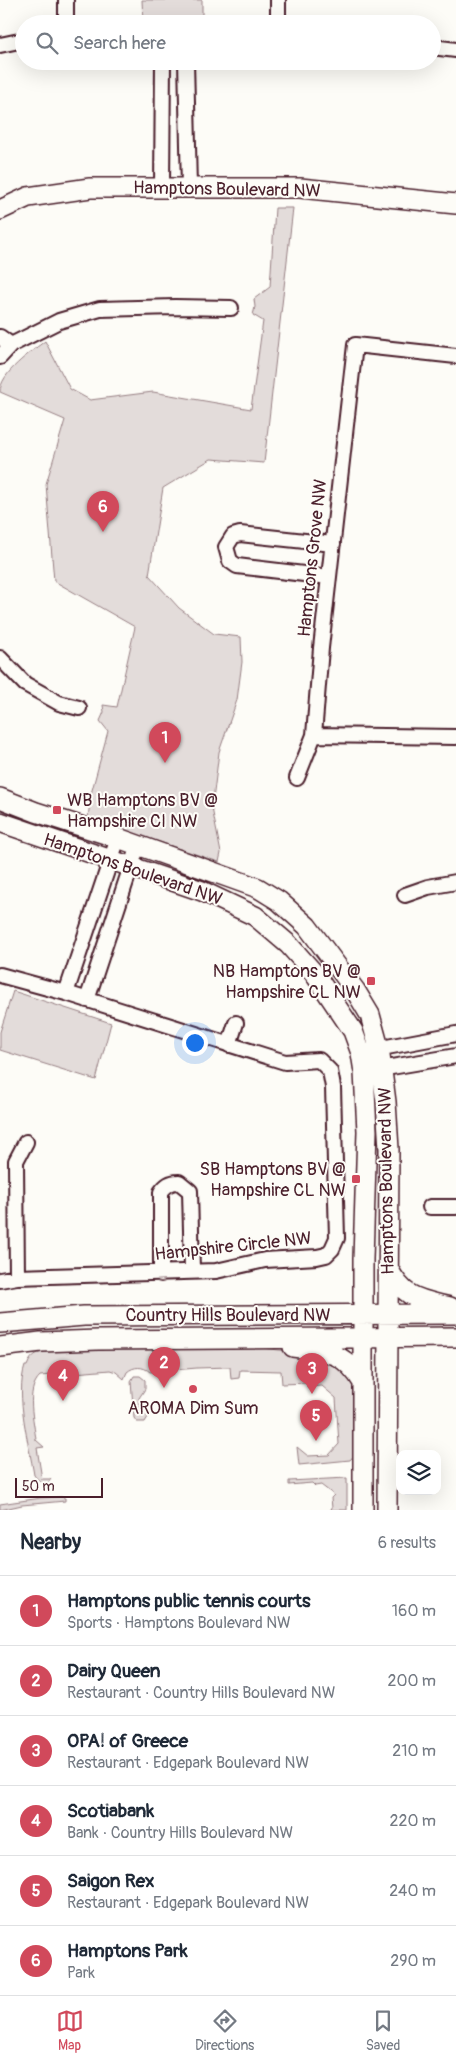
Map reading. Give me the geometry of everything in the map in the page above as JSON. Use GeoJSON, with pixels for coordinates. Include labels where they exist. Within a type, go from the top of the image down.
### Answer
{"type":"FeatureCollection","features":[{"type":"Feature","properties":{"kind":"street"},"geometry":{"type":"LineString","coordinates":[[66,0],[66,15]]}},
{"type":"Feature","properties":{"kind":"street"},"geometry":{"type":"LineString","coordinates":[[278,0],[278,15]]}},
{"type":"Feature","properties":{"kind":"street"},"geometry":{"type":"LineString","coordinates":[[0,45],[15,42]]}},
{"type":"Feature","properties":{"kind":"street"},"geometry":{"type":"LineString","coordinates":[[441,48],[456,50]]}},
{"type":"Feature","properties":{"kind":"street"},"geometry":{"type":"LineString","coordinates":[[162,187],[163,70]]}},
{"type":"Feature","properties":{"kind":"street"},"geometry":{"type":"LineString","coordinates":[[186,70],[189,187]]}},
{"type":"Feature","properties":{"kind":"street","name":"Hamptons Boulevard NW"},"geometry":{"type":"LineString","coordinates":[[0,210],[28,197],[90,188],[162,187],[300,188],[456,204]]}},
{"type":"Feature","properties":{"kind":"street"},"geometry":{"type":"LineString","coordinates":[[0,357],[6,341],[59,321],[100,309],[231,308]]}},
{"type":"Feature","properties":{"kind":"street","name":"Hamptons Grove NW"},"geometry":{"type":"LineString","coordinates":[[297,778],[314,735],[329,577],[355,346],[456,356]]}},
{"type":"Feature","properties":{"kind":"street"},"geometry":{"type":"LineString","coordinates":[[329,577],[237,566],[230,561],[226,548],[232,536],[240,534],[333,544]]}},
{"type":"Feature","properties":{"kind":"street"},"geometry":{"type":"LineString","coordinates":[[0,658],[25,684],[59,703],[79,708]]}},
{"type":"Feature","properties":{"kind":"street"},"geometry":{"type":"LineString","coordinates":[[314,735],[456,737]]}},
{"type":"Feature","properties":{"kind":"street","name":"Hamptons Boulevard NW"},"geometry":{"type":"LineString","coordinates":[[0,798],[258,888],[279,901],[307,926],[355,990],[370,1015],[383,1068],[389,1149],[387,1510]]}},
{"type":"Feature","properties":{"kind":"street","name":"Hamptons Boulevard NW"},"geometry":{"type":"LineString","coordinates":[[0,822],[202,891],[256,916],[288,944],[314,973],[353,1032],[361,1053],[364,1072],[367,1131],[364,1216],[363,1510]]}},
{"type":"Feature","properties":{"kind":"street"},"geometry":{"type":"LineString","coordinates":[[66,994],[118,838]]}},
{"type":"Feature","properties":{"kind":"street"},"geometry":{"type":"LineString","coordinates":[[87,1000],[138,845]]}},
{"type":"Feature","properties":{"kind":"street"},"geometry":{"type":"LineString","coordinates":[[405,894],[428,886],[456,882]]}},
{"type":"Feature","properties":{"kind":"street","name":"Hampshire Circle NW"},"geometry":{"type":"LineString","coordinates":[[0,975],[87,1000],[284,1062],[319,1060],[330,1071],[333,1086],[337,1238],[326,1255],[265,1260],[216,1271],[192,1270],[161,1274],[17,1277],[0,1280]]}},
{"type":"Feature","properties":{"kind":"street"},"geometry":{"type":"LineString","coordinates":[[229,1045],[236,1023]]}},
{"type":"Feature","properties":{"kind":"street"},"geometry":{"type":"LineString","coordinates":[[361,1053],[456,1034]]}},
{"type":"Feature","properties":{"kind":"street"},"geometry":{"type":"LineString","coordinates":[[364,1072],[456,1056]]}},
{"type":"Feature","properties":{"kind":"street"},"geometry":{"type":"LineString","coordinates":[[17,1277],[16,1161],[26,1142]]}},
{"type":"Feature","properties":{"kind":"street"},"geometry":{"type":"LineString","coordinates":[[161,1274],[161,1192],[166,1185],[173,1182],[179,1182],[190,1191],[192,1270]]}},
{"type":"Feature","properties":{"kind":"street"},"geometry":{"type":"LineString","coordinates":[[430,1207],[456,1206]]}},
{"type":"Feature","properties":{"kind":"street"},"geometry":{"type":"LineString","coordinates":[[388,1267],[396,1284],[403,1291],[426,1301],[456,1309]]}},
{"type":"Feature","properties":{"kind":"street","name":"Country Hills Boulevard NW"},"geometry":{"type":"LineString","coordinates":[[0,1323],[84,1316],[456,1314]]}},
{"type":"Feature","properties":{"kind":"street","name":"Country Hills Boulevard NW"},"geometry":{"type":"LineString","coordinates":[[0,1347],[41,1342],[98,1340],[456,1337]]}},
{"type":"Feature","properties":{"kind":"street"},"geometry":{"type":"LineString","coordinates":[[238,1338],[320,1351],[339,1357],[348,1362],[363,1383]]}},
{"type":"Feature","properties":{"kind":"shaded area"},"geometry":{"type":"Polygon","coordinates":[[[142,0],[202,0],[202,15],[143,15],[142,0]]]}},
{"type":"Feature","properties":{"kind":"shaded area"},"geometry":{"type":"Polygon","coordinates":[[[275,208],[293,208],[264,463],[211,459],[163,488],[149,575],[179,608],[214,634],[241,637],[242,662],[237,700],[219,752],[212,808],[221,853],[219,862],[88,818],[91,794],[108,731],[100,721],[104,712],[103,705],[117,707],[135,627],[54,581],[46,484],[65,420],[0,392],[1,385],[11,370],[45,341],[70,389],[90,400],[153,392],[251,409],[263,321],[253,315],[254,299],[270,287],[275,208]]]}},
{"type":"Feature","properties":{"kind":"shaded area"},"geometry":{"type":"Polygon","coordinates":[[[13,991],[111,1023],[96,1080],[0,1050],[0,1032],[13,991]]]}},
{"type":"Feature","properties":{"kind":"shaded area"},"geometry":{"type":"Polygon","coordinates":[[[241,1346],[308,1353],[344,1368],[355,1386],[356,1453],[350,1460],[299,1465],[297,1447],[308,1456],[329,1455],[339,1444],[336,1398],[322,1386],[307,1387],[308,1383],[282,1384],[281,1371],[240,1370],[239,1378],[231,1379],[230,1367],[150,1372],[138,1368],[127,1372],[124,1379],[116,1372],[110,1370],[40,1376],[35,1382],[33,1389],[32,1415],[36,1440],[44,1447],[37,1448],[42,1479],[51,1479],[48,1483],[43,1482],[34,1475],[21,1391],[25,1366],[36,1354],[51,1349],[241,1346]]]}},
{"type":"Feature","properties":{"kind":"shaded area"},"geometry":{"type":"Polygon","coordinates":[[[134,1376],[140,1376],[145,1380],[145,1389],[139,1398],[140,1410],[148,1417],[145,1422],[137,1422],[134,1418],[131,1381],[134,1376]]]}},
{"type":"Feature","properties":{"kind":"shaded area"},"geometry":{"type":"Polygon","coordinates":[[[347,1478],[347,1510],[330,1510],[332,1508],[331,1498],[334,1495],[321,1485],[315,1486],[312,1483],[289,1485],[289,1481],[347,1478]]]}},
{"type":"Feature","properties":{"kind":"shaded area"},"geometry":{"type":"Polygon","coordinates":[[[65,1498],[65,1501],[22,1505],[0,1510],[0,1504],[65,1498]]]}},
{"type":"Feature","properties":{"kind":"place","name":"Hamptons Park"},"geometry":{"type":"Point","coordinates":[103,532]}},
{"type":"Feature","properties":{"kind":"place","name":"Hamptons public tennis courts"},"geometry":{"type":"Point","coordinates":[165,763]}},
{"type":"Feature","properties":{"kind":"place","name":"WB Hamptons BV @ Hampshire CI NW"},"geometry":{"type":"Point","coordinates":[57,810]}},
{"type":"Feature","properties":{"kind":"place","name":"NB Hamptons BV @ Hampshire CL NW"},"geometry":{"type":"Point","coordinates":[371,981]}},
{"type":"Feature","properties":{"kind":"place","name":"SB Hamptons BV @ Hampshire CL NW"},"geometry":{"type":"Point","coordinates":[356,1179]}},
{"type":"Feature","properties":{"kind":"place","name":"Dairy Queen"},"geometry":{"type":"Point","coordinates":[164,1388]}},
{"type":"Feature","properties":{"kind":"place","name":"AROMA Dim Sum"},"geometry":{"type":"Point","coordinates":[193,1389]}},
{"type":"Feature","properties":{"kind":"place","name":"OPA! of Greece"},"geometry":{"type":"Point","coordinates":[312,1394]}},
{"type":"Feature","properties":{"kind":"place","name":"Scotiabank"},"geometry":{"type":"Point","coordinates":[63,1401]}},
{"type":"Feature","properties":{"kind":"place","name":"Saigon Rex"},"geometry":{"type":"Point","coordinates":[316,1441]}}]}
